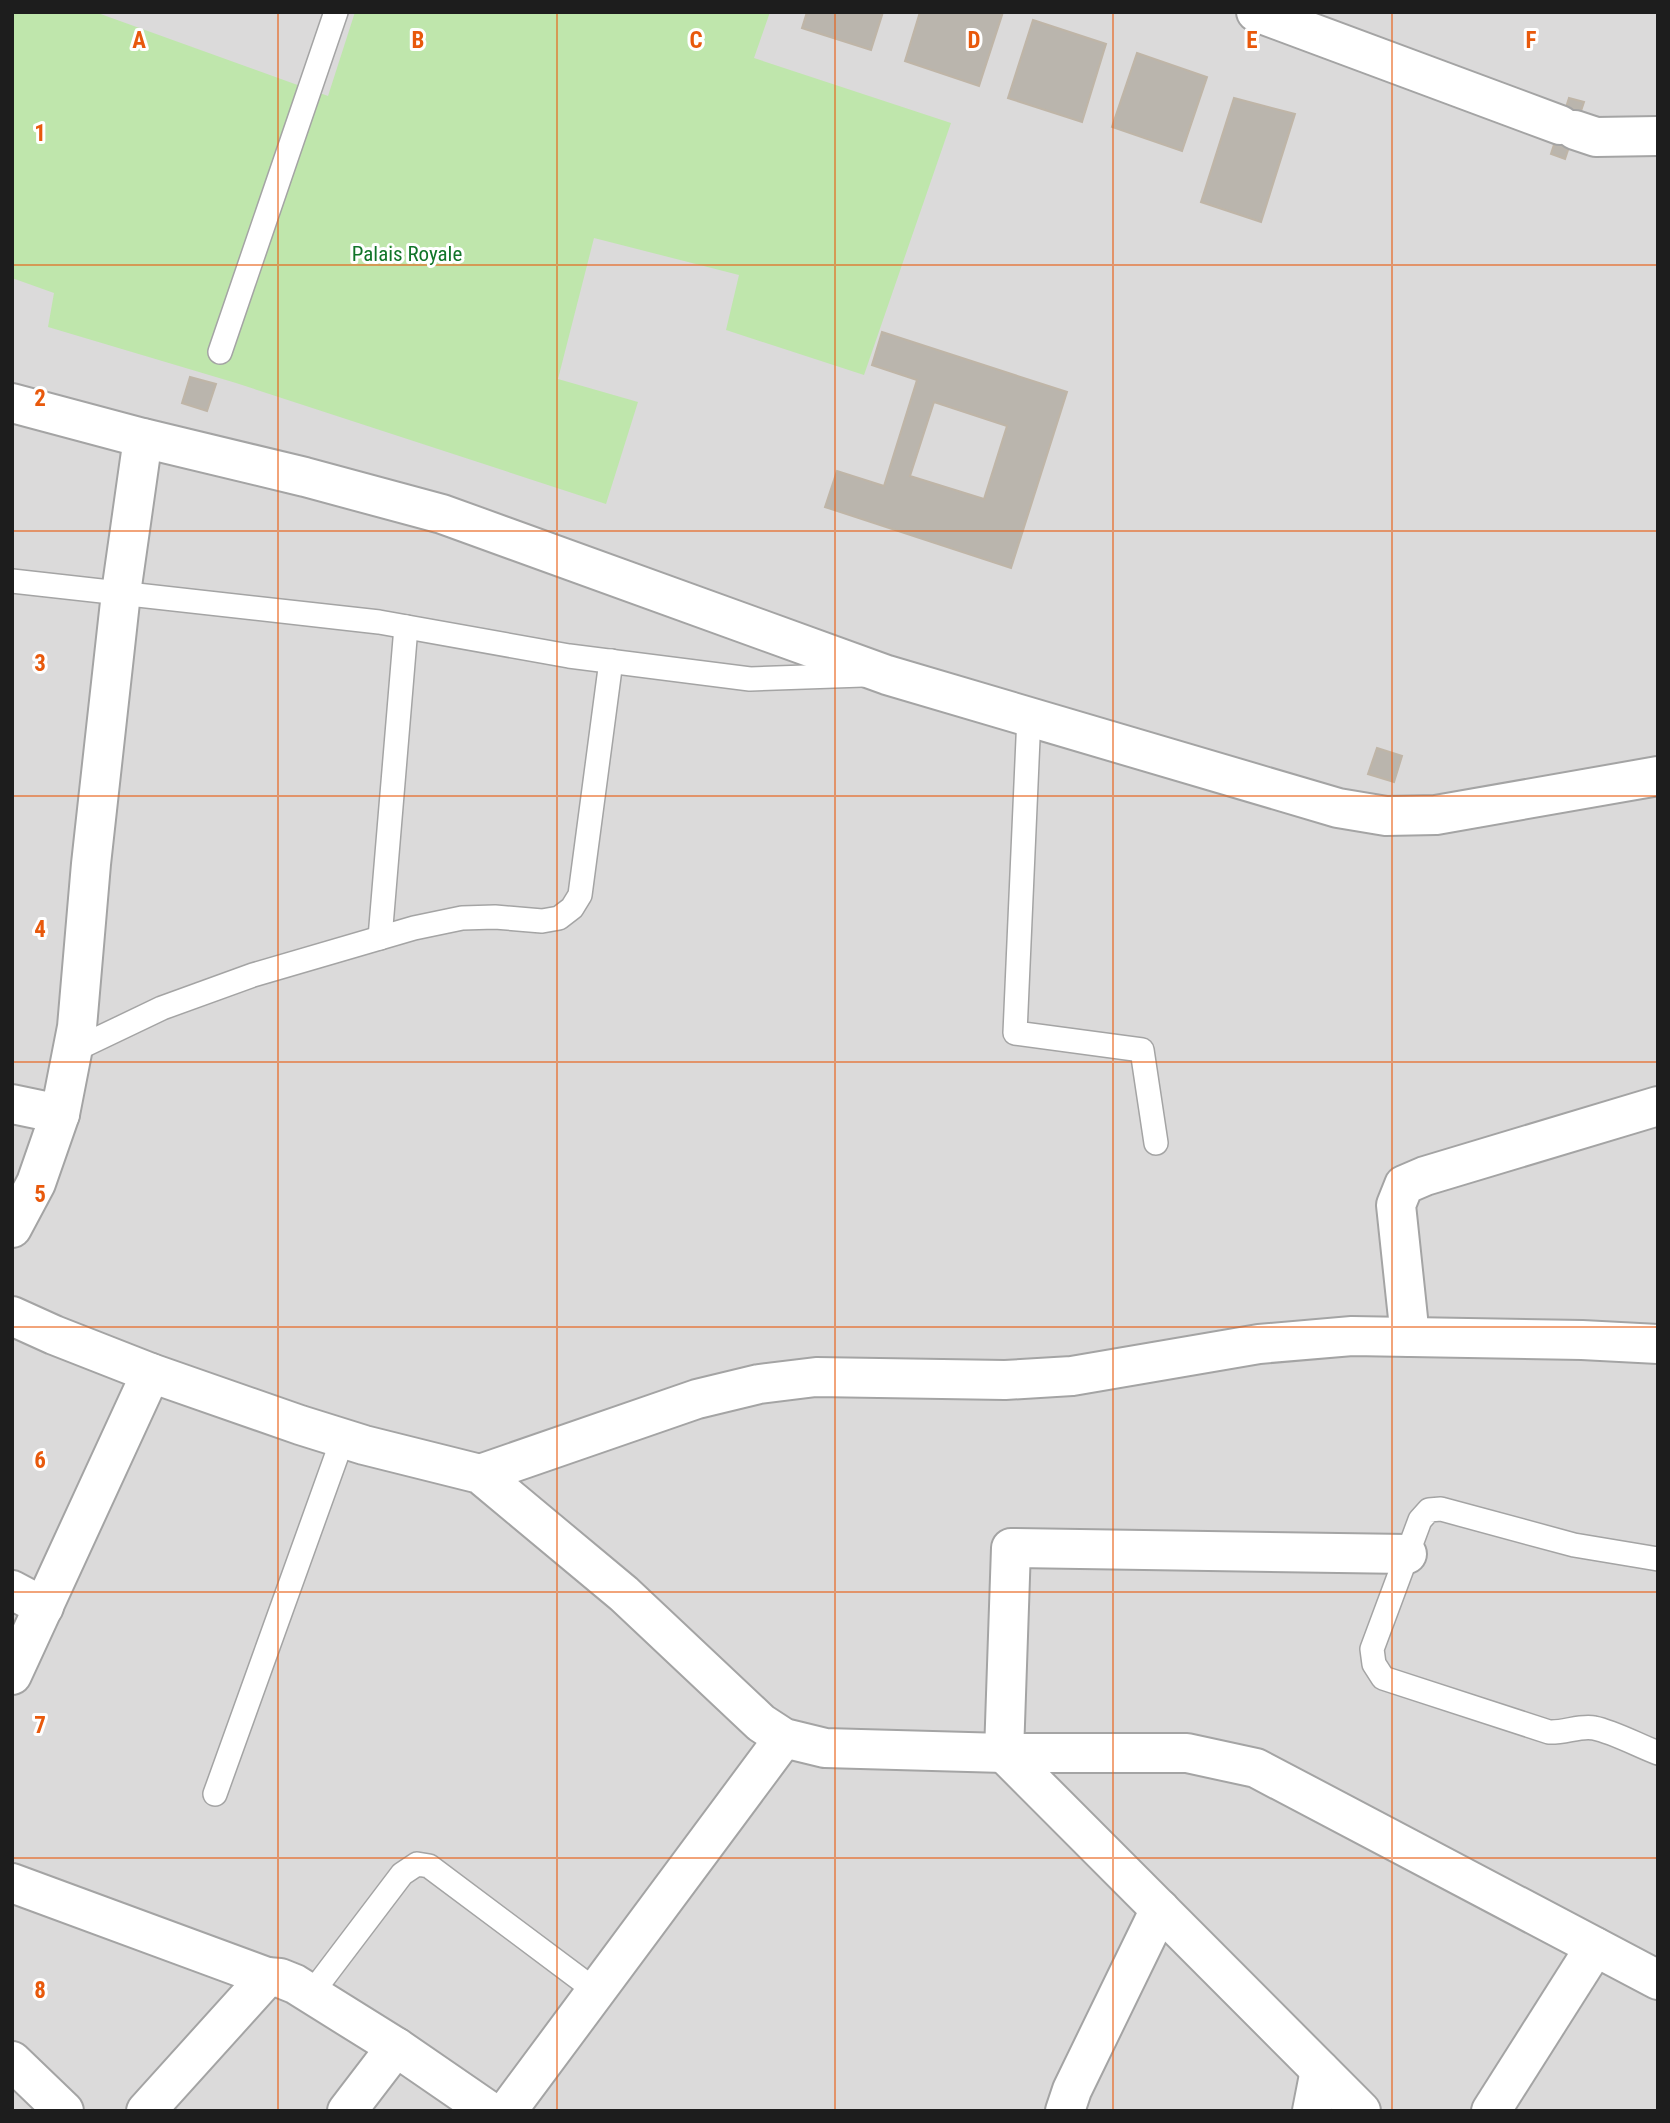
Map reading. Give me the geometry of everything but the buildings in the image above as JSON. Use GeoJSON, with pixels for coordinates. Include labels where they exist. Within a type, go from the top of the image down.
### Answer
{"type":"FeatureCollection","features":[{"type":"Feature","properties":{"kind":"street"},"geometry":{"type":"LineString","coordinates":[[1256,12],[1596,137],[1658,136]]}},
{"type":"Feature","properties":{"kind":"street"},"geometry":{"type":"LineString","coordinates":[[12,402],[442,514],[887,675],[1338,808],[1386,816],[1436,815],[1658,776]]}},
{"type":"Feature","properties":{"kind":"street"},"geometry":{"type":"LineString","coordinates":[[12,1228],[36,1182],[60,1114],[77,1027],[91,864],[121,593],[143,438]]}},
{"type":"Feature","properties":{"kind":"street"},"geometry":{"type":"LineString","coordinates":[[12,1104],[60,1114]]}},
{"type":"Feature","properties":{"kind":"street"},"geometry":{"type":"LineString","coordinates":[[1410,1337],[1396,1205],[1404,1185],[1425,1176],[1658,1106]]}},
{"type":"Feature","properties":{"kind":"street"},"geometry":{"type":"LineString","coordinates":[[12,1316],[151,1373],[343,1438],[480,1474],[624,1594],[761,1723],[784,1738],[825,1748],[1004,1753],[1187,1753],[1256,1768],[1658,1980]]}},
{"type":"Feature","properties":{"kind":"street"},"geometry":{"type":"LineString","coordinates":[[480,1474],[697,1399],[759,1384],[816,1377],[1004,1380],[1072,1376],[1259,1344],[1352,1335],[1658,1344]]}},
{"type":"Feature","properties":{"kind":"street"},"geometry":{"type":"LineString","coordinates":[[12,1675],[28,1598],[151,1373]]}},
{"type":"Feature","properties":{"kind":"street"},"geometry":{"type":"LineString","coordinates":[[1361,2111],[1004,1753],[1011,1549],[1407,1554]]}},
{"type":"Feature","properties":{"kind":"street"},"geometry":{"type":"LineString","coordinates":[[507,2111],[784,1738]]}},
{"type":"Feature","properties":{"kind":"street"},"geometry":{"type":"LineString","coordinates":[[12,1883],[267,1977],[280,1978],[396,2047],[489,2111]]}},
{"type":"Feature","properties":{"kind":"street"},"geometry":{"type":"LineString","coordinates":[[1065,2111],[1072,2090],[1160,1909]]}},
{"type":"Feature","properties":{"kind":"street"},"geometry":{"type":"LineString","coordinates":[[1491,2111],[1595,1947]]}},
{"type":"Feature","properties":{"kind":"street"},"geometry":{"type":"LineString","coordinates":[[146,2111],[267,1977]]}},
{"type":"Feature","properties":{"kind":"street"},"geometry":{"type":"LineString","coordinates":[[347,2111],[396,2047]]}},
{"type":"Feature","properties":{"kind":"street"},"geometry":{"type":"LineString","coordinates":[[12,2062],[64,2111]]}},
{"type":"Feature","properties":{"kind":"street"},"geometry":{"type":"LineString","coordinates":[[1312,2111],[1320,2070]]}},
{"type":"Feature","properties":{"kind":"lane"},"geometry":{"type":"LineString","coordinates":[[220,352],[336,12]]}},
{"type":"Feature","properties":{"kind":"lane"},"geometry":{"type":"LineString","coordinates":[[12,581],[406,627],[611,661],[750,679],[887,675]]}},
{"type":"Feature","properties":{"kind":"lane"},"geometry":{"type":"LineString","coordinates":[[380,938],[406,627]]}},
{"type":"Feature","properties":{"kind":"lane"},"geometry":{"type":"LineString","coordinates":[[72,1051],[162,1008],[227,984],[380,938],[462,918],[495,917],[542,921],[559,918],[572,908],[580,895],[611,661]]}},
{"type":"Feature","properties":{"kind":"lane"},"geometry":{"type":"LineString","coordinates":[[1028,716],[1015,1033],[1142,1049],[1156,1143]]}},
{"type":"Feature","properties":{"kind":"lane"},"geometry":{"type":"LineString","coordinates":[[215,1794],[343,1438]]}},
{"type":"Feature","properties":{"kind":"lane"},"geometry":{"type":"LineString","coordinates":[[1658,1559],[1574,1545],[1441,1509],[1429,1510],[1420,1520],[1372,1649],[1374,1664],[1383,1678],[1549,1732],[1565,1733],[1580,1728],[1594,1728],[1658,1753]]}},
{"type":"Feature","properties":{"kind":"lane"},"geometry":{"type":"LineString","coordinates":[[311,1994],[402,1874],[417,1864],[429,1866],[596,1992]]}},
{"type":"Feature","properties":{"kind":"shaded area"},"geometry":{"type":"Polygon","coordinates":[[[12,12],[1658,12],[1658,2111],[12,2111],[12,12]]]}},
{"type":"Feature","properties":{"kind":"green space","name":"Palais Royale"},"geometry":{"type":"Polygon","coordinates":[[[12,12],[95,12],[328,96],[355,12],[770,12],[754,58],[951,123],[864,375],[726,330],[739,275],[594,238],[558,379],[638,402],[606,504],[236,383],[48,327],[54,293],[12,278],[12,12]]]}}]}
